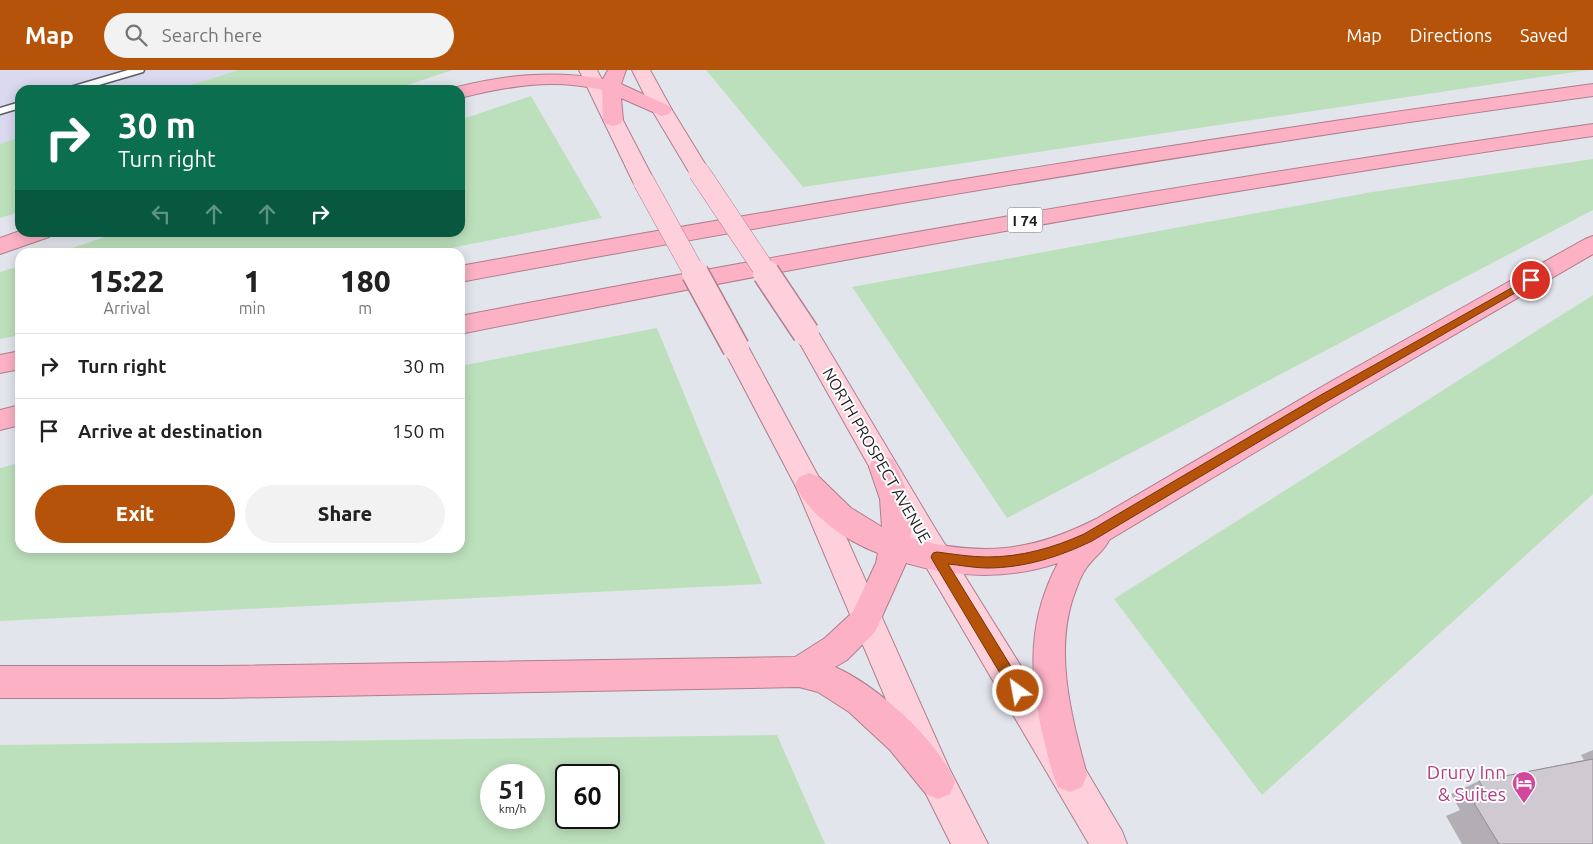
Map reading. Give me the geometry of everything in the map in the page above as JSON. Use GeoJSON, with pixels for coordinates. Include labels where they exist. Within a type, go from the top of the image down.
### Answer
{"type":"FeatureCollection","features":[{"type":"Feature","properties":{"kind":"highway"},"geometry":{"type":"LineString","coordinates":[[465,90],[504,74],[546,71],[589,72],[614,75],[662,110]]}},
{"type":"Feature","properties":{"kind":"highway"},"geometry":{"type":"LineString","coordinates":[[613,120],[610,99],[614,75]]}},
{"type":"Feature","properties":{"kind":"highway"},"geometry":{"type":"LineString","coordinates":[[465,273],[1007,178],[1290,133],[1593,90]]}},
{"type":"Feature","properties":{"kind":"highway","name":"I 74"},"geometry":{"type":"LineString","coordinates":[[465,324],[1066,213],[1320,171],[1593,130]]}},
{"type":"Feature","properties":{"kind":"highway"},"geometry":{"type":"LineString","coordinates":[[0,246],[26,237]]}},
{"type":"Feature","properties":{"kind":"highway"},"geometry":{"type":"LineString","coordinates":[[808,486],[841,517],[868,535],[918,554],[986,563],[1023,560],[1061,550],[1102,531],[1322,399],[1593,244]]}},
{"type":"Feature","properties":{"kind":"highway"},"geometry":{"type":"LineString","coordinates":[[0,364],[15,361]]}},
{"type":"Feature","properties":{"kind":"highway"},"geometry":{"type":"LineString","coordinates":[[0,420],[15,416]]}},
{"type":"Feature","properties":{"kind":"highway"},"geometry":{"type":"LineString","coordinates":[[800,672],[836,650],[866,617],[891,563],[897,531],[894,499],[883,467]]}},
{"type":"Feature","properties":{"kind":"highway"},"geometry":{"type":"LineString","coordinates":[[1070,775],[1051,692],[1049,654],[1051,616],[1058,591],[1076,558],[1102,531]]}},
{"type":"Feature","properties":{"kind":"highway"},"geometry":{"type":"LineString","coordinates":[[0,682],[222,682],[800,672],[827,680],[854,696],[885,720],[906,742],[938,782]]}},
{"type":"Feature","properties":{"kind":"main road","name":"NORTH PROSPECT AVENUE"},"geometry":{"type":"LineString","coordinates":[[642,70],[662,110],[699,172],[806,333],[883,467],[1070,775],[1109,844]]}},
{"type":"Feature","properties":{"kind":"main road"},"geometry":{"type":"LineString","coordinates":[[589,72],[644,182],[736,348],[808,486],[938,782],[970,844]]}},
{"type":"Feature","properties":{"kind":"lane"},"geometry":{"type":"LineString","coordinates":[[87,85],[138,70]]}},
{"type":"Feature","properties":{"kind":"lane"},"geometry":{"type":"LineString","coordinates":[[0,111],[15,106]]}},
{"type":"Feature","properties":{"kind":"shaded area"},"geometry":{"type":"Polygon","coordinates":[[[0,70],[239,70],[190,85],[15,85],[15,139],[0,144],[0,70]]]}},
{"type":"Feature","properties":{"kind":"green space"},"geometry":{"type":"Polygon","coordinates":[[[239,70],[453,70],[407,85],[190,85],[239,70]]]}},
{"type":"Feature","properties":{"kind":"green space"},"geometry":{"type":"Polygon","coordinates":[[[706,70],[1588,70],[803,187],[706,70]]]}},
{"type":"Feature","properties":{"kind":"green space"},"geometry":{"type":"Polygon","coordinates":[[[531,96],[602,218],[451,248],[72,248],[105,237],[465,237],[465,118],[531,96]]]}},
{"type":"Feature","properties":{"kind":"green space"},"geometry":{"type":"Polygon","coordinates":[[[15,139],[15,214],[0,218],[0,144],[15,139]]]}},
{"type":"Feature","properties":{"kind":"green space"},"geometry":{"type":"Polygon","coordinates":[[[1593,159],[1593,210],[1007,518],[852,287],[1372,192],[1593,159]]]}},
{"type":"Feature","properties":{"kind":"green space"},"geometry":{"type":"Polygon","coordinates":[[[15,268],[15,336],[0,339],[0,272],[15,268]]]}},
{"type":"Feature","properties":{"kind":"green space"},"geometry":{"type":"Polygon","coordinates":[[[1593,295],[1593,494],[1262,795],[1114,599],[1593,295]]]}},
{"type":"Feature","properties":{"kind":"green space"},"geometry":{"type":"Polygon","coordinates":[[[657,328],[762,584],[0,621],[0,468],[15,464],[15,553],[465,553],[465,365],[657,328]]]}},
{"type":"Feature","properties":{"kind":"green space"},"geometry":{"type":"Polygon","coordinates":[[[777,735],[825,844],[0,844],[0,745],[777,735]]]}},
{"type":"Feature","properties":{"kind":"building","name":"Drury Inn & Suites"},"geometry":{"type":"Polygon","coordinates":[[[1593,759],[1593,844],[1499,844],[1474,803],[1491,800],[1479,781],[1593,759]]]}},
{"type":"Feature","properties":{"kind":"place","name":"Drury Inn & Suites"},"geometry":{"type":"Point","coordinates":[1524,804]}},
{"type":"Feature","properties":{"kind":"route"},"geometry":{"type":"LineString","coordinates":[[1018,691],[937,557],[986,563],[1023,560],[1061,550],[1102,531],[1322,399],[1531,280]]}}]}
